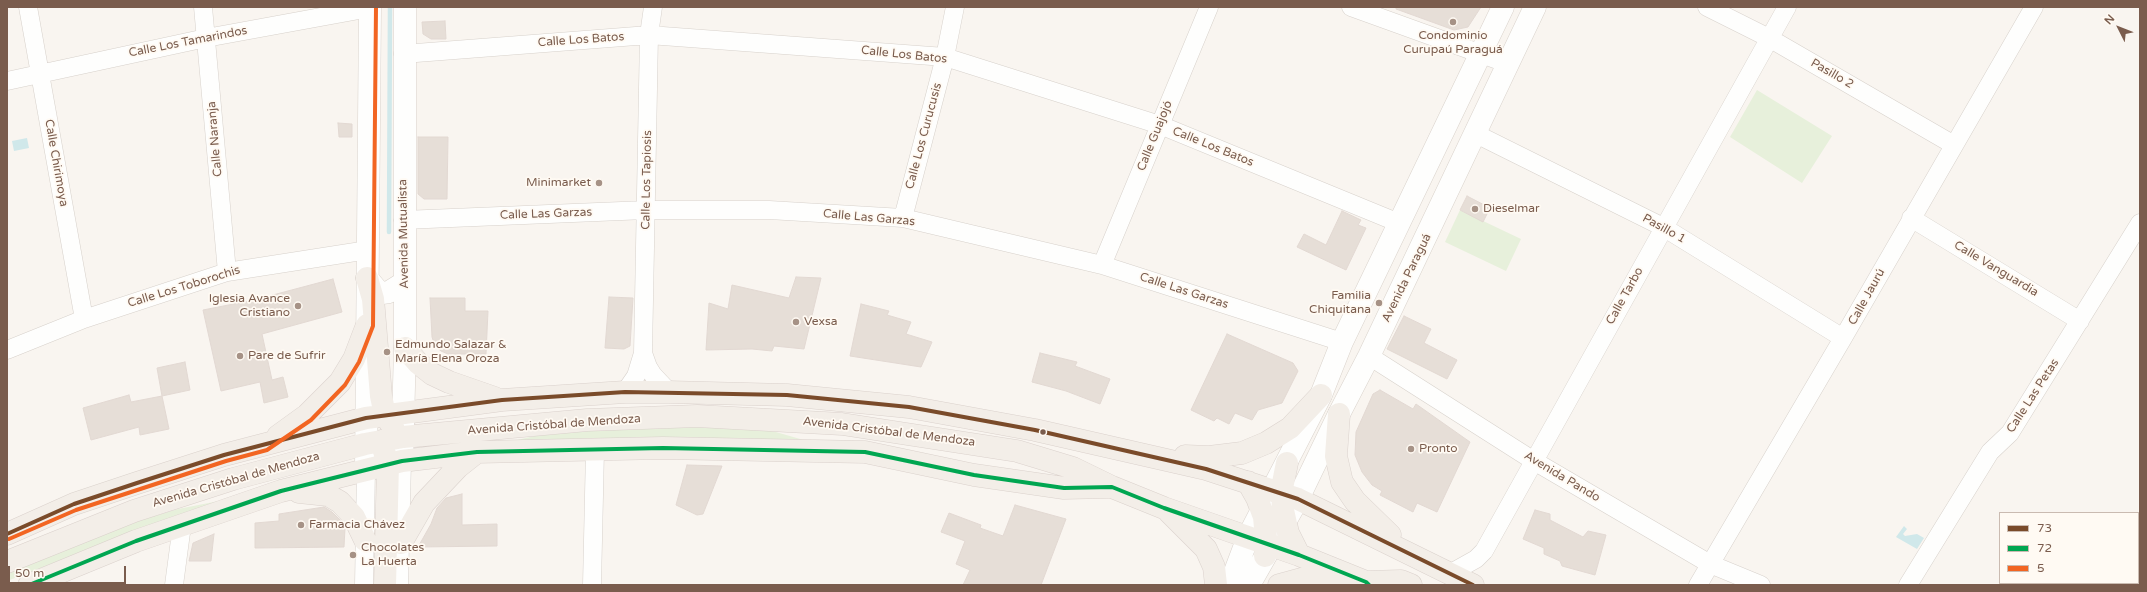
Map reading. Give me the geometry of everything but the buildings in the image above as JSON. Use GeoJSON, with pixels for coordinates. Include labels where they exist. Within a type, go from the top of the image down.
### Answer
{"type":"FeatureCollection","features":[{"type":"Feature","properties":{"kind":"main road","name":"Avenida Mutualista"},"geometry":{"type":"LineString","coordinates":[[373,426],[405,348],[403,54],[405,7]]}},
{"type":"Feature","properties":{"kind":"main road","name":"Avenida Paraguá"},"geometry":{"type":"LineString","coordinates":[[1263,546],[1285,522],[1287,463],[1321,395],[1342,342],[1503,7]]}},
{"type":"Feature","properties":{"kind":"main road","name":"Avenida Paraguá"},"geometry":{"type":"LineString","coordinates":[[1263,546],[1262,510],[1285,494],[1339,414],[1370,356],[1535,7]]}},
{"type":"Feature","properties":{"kind":"main road","name":"Avenida Mutualista"},"geometry":{"type":"LineString","coordinates":[[366,469],[373,426],[367,324],[370,8]]}},
{"type":"Feature","properties":{"kind":"main road"},"geometry":{"type":"LineString","coordinates":[[367,278],[377,290],[382,293],[389,292],[405,282]]}},
{"type":"Feature","properties":{"kind":"main road"},"geometry":{"type":"LineString","coordinates":[[367,278],[373,299],[381,396],[373,426],[395,462],[385,585]]}},
{"type":"Feature","properties":{"kind":"main road"},"geometry":{"type":"LineString","coordinates":[[265,445],[307,415],[340,382],[354,359],[367,324]]}},
{"type":"Feature","properties":{"kind":"main road"},"geometry":{"type":"LineString","coordinates":[[405,348],[418,363],[432,374],[449,382],[502,400]]}},
{"type":"Feature","properties":{"kind":"main road","name":"Avenida Cristóbal de Mendoza"},"geometry":{"type":"LineString","coordinates":[[7,534],[74,504],[224,455],[265,445],[373,426],[502,400],[625,392],[787,395],[909,407],[1035,430],[1146,454],[1248,482],[1285,494],[1412,554],[1473,585]]}},
{"type":"Feature","properties":{"kind":"main road"},"geometry":{"type":"LineString","coordinates":[[1146,454],[1209,457],[1242,453],[1266,443],[1290,428],[1321,395]]}},
{"type":"Feature","properties":{"kind":"main road"},"geometry":{"type":"LineString","coordinates":[[1339,414],[1336,456],[1342,482],[1355,501],[1365,512],[1412,554]]}},
{"type":"Feature","properties":{"kind":"main road","name":"Avenida Cristóbal de Mendoza"},"geometry":{"type":"LineString","coordinates":[[403,438],[594,420],[678,416],[782,419],[842,424],[1017,451],[1073,468],[1112,487],[1164,508],[1263,546],[1299,555],[1367,583]]}},
{"type":"Feature","properties":{"kind":"main road"},"geometry":{"type":"LineString","coordinates":[[782,419],[865,452]]}},
{"type":"Feature","properties":{"kind":"main road","name":"Avenida Mutualista"},"geometry":{"type":"LineString","coordinates":[[373,426],[403,438],[395,462]]}},
{"type":"Feature","properties":{"kind":"main road","name":"Avenida Cristóbal de Mendoza"},"geometry":{"type":"LineString","coordinates":[[7,562],[134,511],[233,479],[373,426]]}},
{"type":"Feature","properties":{"kind":"main road"},"geometry":{"type":"LineString","coordinates":[[403,438],[420,447],[452,455]]}},
{"type":"Feature","properties":{"kind":"main road","name":"Avenida Cristóbal de Mendoza"},"geometry":{"type":"LineString","coordinates":[[29,585],[90,559],[182,525],[282,491],[395,462],[477,452],[663,448],[865,452],[974,475],[1064,488],[1112,487]]}},
{"type":"Feature","properties":{"kind":"main road"},"geometry":{"type":"LineString","coordinates":[[400,544],[424,503],[458,467],[477,452]]}},
{"type":"Feature","properties":{"kind":"main road"},"geometry":{"type":"LineString","coordinates":[[1248,482],[1262,510]]}},
{"type":"Feature","properties":{"kind":"main road"},"geometry":{"type":"LineString","coordinates":[[282,491],[312,492],[328,495],[334,498],[347,508],[358,525],[365,540]]}},
{"type":"Feature","properties":{"kind":"main road"},"geometry":{"type":"LineString","coordinates":[[1164,508],[1206,549],[1214,567],[1216,585]]}},
{"type":"Feature","properties":{"kind":"main road"},"geometry":{"type":"LineString","coordinates":[[1285,522],[1288,533],[1299,555]]}},
{"type":"Feature","properties":{"kind":"main road"},"geometry":{"type":"LineString","coordinates":[[1230,585],[1263,546]]}},
{"type":"Feature","properties":{"kind":"main road"},"geometry":{"type":"LineString","coordinates":[[1249,585],[1263,546]]}},
{"type":"Feature","properties":{"kind":"main road"},"geometry":{"type":"LineString","coordinates":[[1279,585],[1301,579],[1345,574]]}},
{"type":"Feature","properties":{"kind":"main road"},"geometry":{"type":"LineString","coordinates":[[1367,583],[1401,581],[1411,585]]}},
{"type":"Feature","properties":{"kind":"street","name":"Calle Chirimoya"},"geometry":{"type":"LineString","coordinates":[[28,7],[84,319]]}},
{"type":"Feature","properties":{"kind":"street","name":"Calle Naranja"},"geometry":{"type":"LineString","coordinates":[[203,7],[227,272]]}},
{"type":"Feature","properties":{"kind":"street","name":"Calle Los Tapiosis"},"geometry":{"type":"LineString","coordinates":[[653,7],[649,35],[644,354],[648,367],[653,375],[669,392]]}},
{"type":"Feature","properties":{"kind":"street","name":"Calle Los Curucusis"},"geometry":{"type":"LineString","coordinates":[[903,218],[945,57],[955,7]]}},
{"type":"Feature","properties":{"kind":"street","name":"Calle Guajojó"},"geometry":{"type":"LineString","coordinates":[[1102,265],[1209,7]]}},
{"type":"Feature","properties":{"kind":"street"},"geometry":{"type":"LineString","coordinates":[[1351,7],[1509,64]]}},
{"type":"Feature","properties":{"kind":"street","name":"Pasillo 2"},"geometry":{"type":"LineString","coordinates":[[1707,7],[1769,38],[1954,145]]}},
{"type":"Feature","properties":{"kind":"street","name":"Calle Tarbo"},"geometry":{"type":"LineString","coordinates":[[1451,573],[1476,559],[1484,551],[1663,227],[1787,7]]}},
{"type":"Feature","properties":{"kind":"street","name":"Calle Jaurú"},"geometry":{"type":"LineString","coordinates":[[1698,585],[1843,338],[2034,7]]}},
{"type":"Feature","properties":{"kind":"street","name":"Calle Los Tamarindos"},"geometry":{"type":"LineString","coordinates":[[7,81],[206,38],[370,8]]}},
{"type":"Feature","properties":{"kind":"street","name":"Calle Los Batos"},"geometry":{"type":"LineString","coordinates":[[403,54],[649,35],[945,57],[1160,125],[1400,223]]}},
{"type":"Feature","properties":{"kind":"street","name":"Pasillo 1"},"geometry":{"type":"LineString","coordinates":[[1476,134],[1663,227],[1843,338]]}},
{"type":"Feature","properties":{"kind":"street","name":"Calle Las Garzas"},"geometry":{"type":"LineString","coordinates":[[403,220],[646,210],[769,210],[903,218],[1102,265],[1342,342]]}},
{"type":"Feature","properties":{"kind":"street","name":"Calle Vanguardia"},"geometry":{"type":"LineString","coordinates":[[1911,218],[2080,321]]}},
{"type":"Feature","properties":{"kind":"street","name":"Calle Las Petas"},"geometry":{"type":"LineString","coordinates":[[1908,585],[1990,452],[2010,433],[2140,223]]}},
{"type":"Feature","properties":{"kind":"street","name":"Calle Los Toborochis"},"geometry":{"type":"LineString","coordinates":[[7,350],[84,319],[227,272],[368,250]]}},
{"type":"Feature","properties":{"kind":"street","name":"Calle Los Tapiosis"},"geometry":{"type":"LineString","coordinates":[[625,392],[636,376],[644,354]]}},
{"type":"Feature","properties":{"kind":"street","name":"Avenida Pando"},"geometry":{"type":"LineString","coordinates":[[1370,356],[1534,461],[1710,564],[1761,585]]}},
{"type":"Feature","properties":{"kind":"street"},"geometry":{"type":"LineString","coordinates":[[592,585],[595,450]]}},
{"type":"Feature","properties":{"kind":"street"},"geometry":{"type":"LineString","coordinates":[[395,462],[400,544],[399,585]]}},
{"type":"Feature","properties":{"kind":"street"},"geometry":{"type":"LineString","coordinates":[[364,585],[366,469]]}},
{"type":"Feature","properties":{"kind":"street"},"geometry":{"type":"LineString","coordinates":[[174,585],[182,525]]}},
{"type":"Feature","properties":{"kind":"green space"},"geometry":{"type":"Polygon","coordinates":[[[1757,90],[1832,136],[1802,183],[1730,137],[1757,90]]]}},
{"type":"Feature","properties":{"kind":"green space"},"geometry":{"type":"Polygon","coordinates":[[[1460,210],[1521,239],[1506,271],[1445,242],[1460,210]]]}},
{"type":"Feature","properties":{"kind":"green space"},"geometry":{"type":"Polygon","coordinates":[[[693,423],[769,430],[814,443],[513,441],[573,427],[693,423]]]}},
{"type":"Feature","properties":{"kind":"green space"},"geometry":{"type":"Polygon","coordinates":[[[229,499],[137,531],[7,581],[7,573],[22,565],[124,525],[178,509],[229,499]]]}},
{"type":"Feature","properties":{"kind":"water"},"geometry":{"type":"Polygon","coordinates":[[[27,138],[29,148],[14,151],[12,141],[27,138]]]}},
{"type":"Feature","properties":{"kind":"water"},"geometry":{"type":"Polygon","coordinates":[[[1904,526],[1907,529],[1903,534],[1905,536],[1917,534],[1924,538],[1917,549],[1896,537],[1904,526]]]}},
{"type":"Feature","properties":{"kind":"waterway"},"geometry":{"type":"LineString","coordinates":[[389,232],[390,7]]}},
{"type":"Feature","properties":{"kind":"transit line","name":"5"},"geometry":{"type":"LineString","coordinates":[[9,539],[76,510],[226,461],[267,450],[311,420],[345,385],[359,362],[373,326],[376,7]]}},
{"type":"Feature","properties":{"kind":"transit line","name":"73"},"geometry":{"type":"LineString","coordinates":[[7,534],[74,504],[137,483],[224,455],[366,418],[502,400],[625,392],[787,395],[909,407],[1035,430],[1206,469],[1298,499],[1473,585]]}},
{"type":"Feature","properties":{"kind":"transit line","name":"72"},"geometry":{"type":"LineString","coordinates":[[29,585],[136,541],[281,491],[402,461],[477,452],[663,448],[865,452],[974,475],[1064,488],[1112,487],[1164,508],[1299,555],[1366,582],[1369,585]]}},
{"type":"Feature","properties":{"kind":"place","name":"Condominio Curupaú Paraguá"},"geometry":{"type":"Point","coordinates":[1453,22]}},
{"type":"Feature","properties":{"kind":"place","name":"Minimarket"},"geometry":{"type":"Point","coordinates":[599,183]}},
{"type":"Feature","properties":{"kind":"place","name":"Dieselmar"},"geometry":{"type":"Point","coordinates":[1475,209]}},
{"type":"Feature","properties":{"kind":"place","name":"Familia Chiquitana"},"geometry":{"type":"Point","coordinates":[1379,303]}},
{"type":"Feature","properties":{"kind":"place","name":"Iglesia Avance Cristiano"},"geometry":{"type":"Point","coordinates":[298,306]}},
{"type":"Feature","properties":{"kind":"place","name":"Vexsa"},"geometry":{"type":"Point","coordinates":[796,322]}},
{"type":"Feature","properties":{"kind":"place","name":"Edmundo Salazar & María Elena Oroza"},"geometry":{"type":"Point","coordinates":[387,352]}},
{"type":"Feature","properties":{"kind":"place","name":"Pare de Sufrir"},"geometry":{"type":"Point","coordinates":[240,356]}},
{"type":"Feature","properties":{"kind":"place","name":"Pronto"},"geometry":{"type":"Point","coordinates":[1411,449]}},
{"type":"Feature","properties":{"kind":"place","name":"Farmacia Chávez"},"geometry":{"type":"Point","coordinates":[301,525]}},
{"type":"Feature","properties":{"kind":"place","name":"Chocolates La Huerta"},"geometry":{"type":"Point","coordinates":[353,555]}}]}
